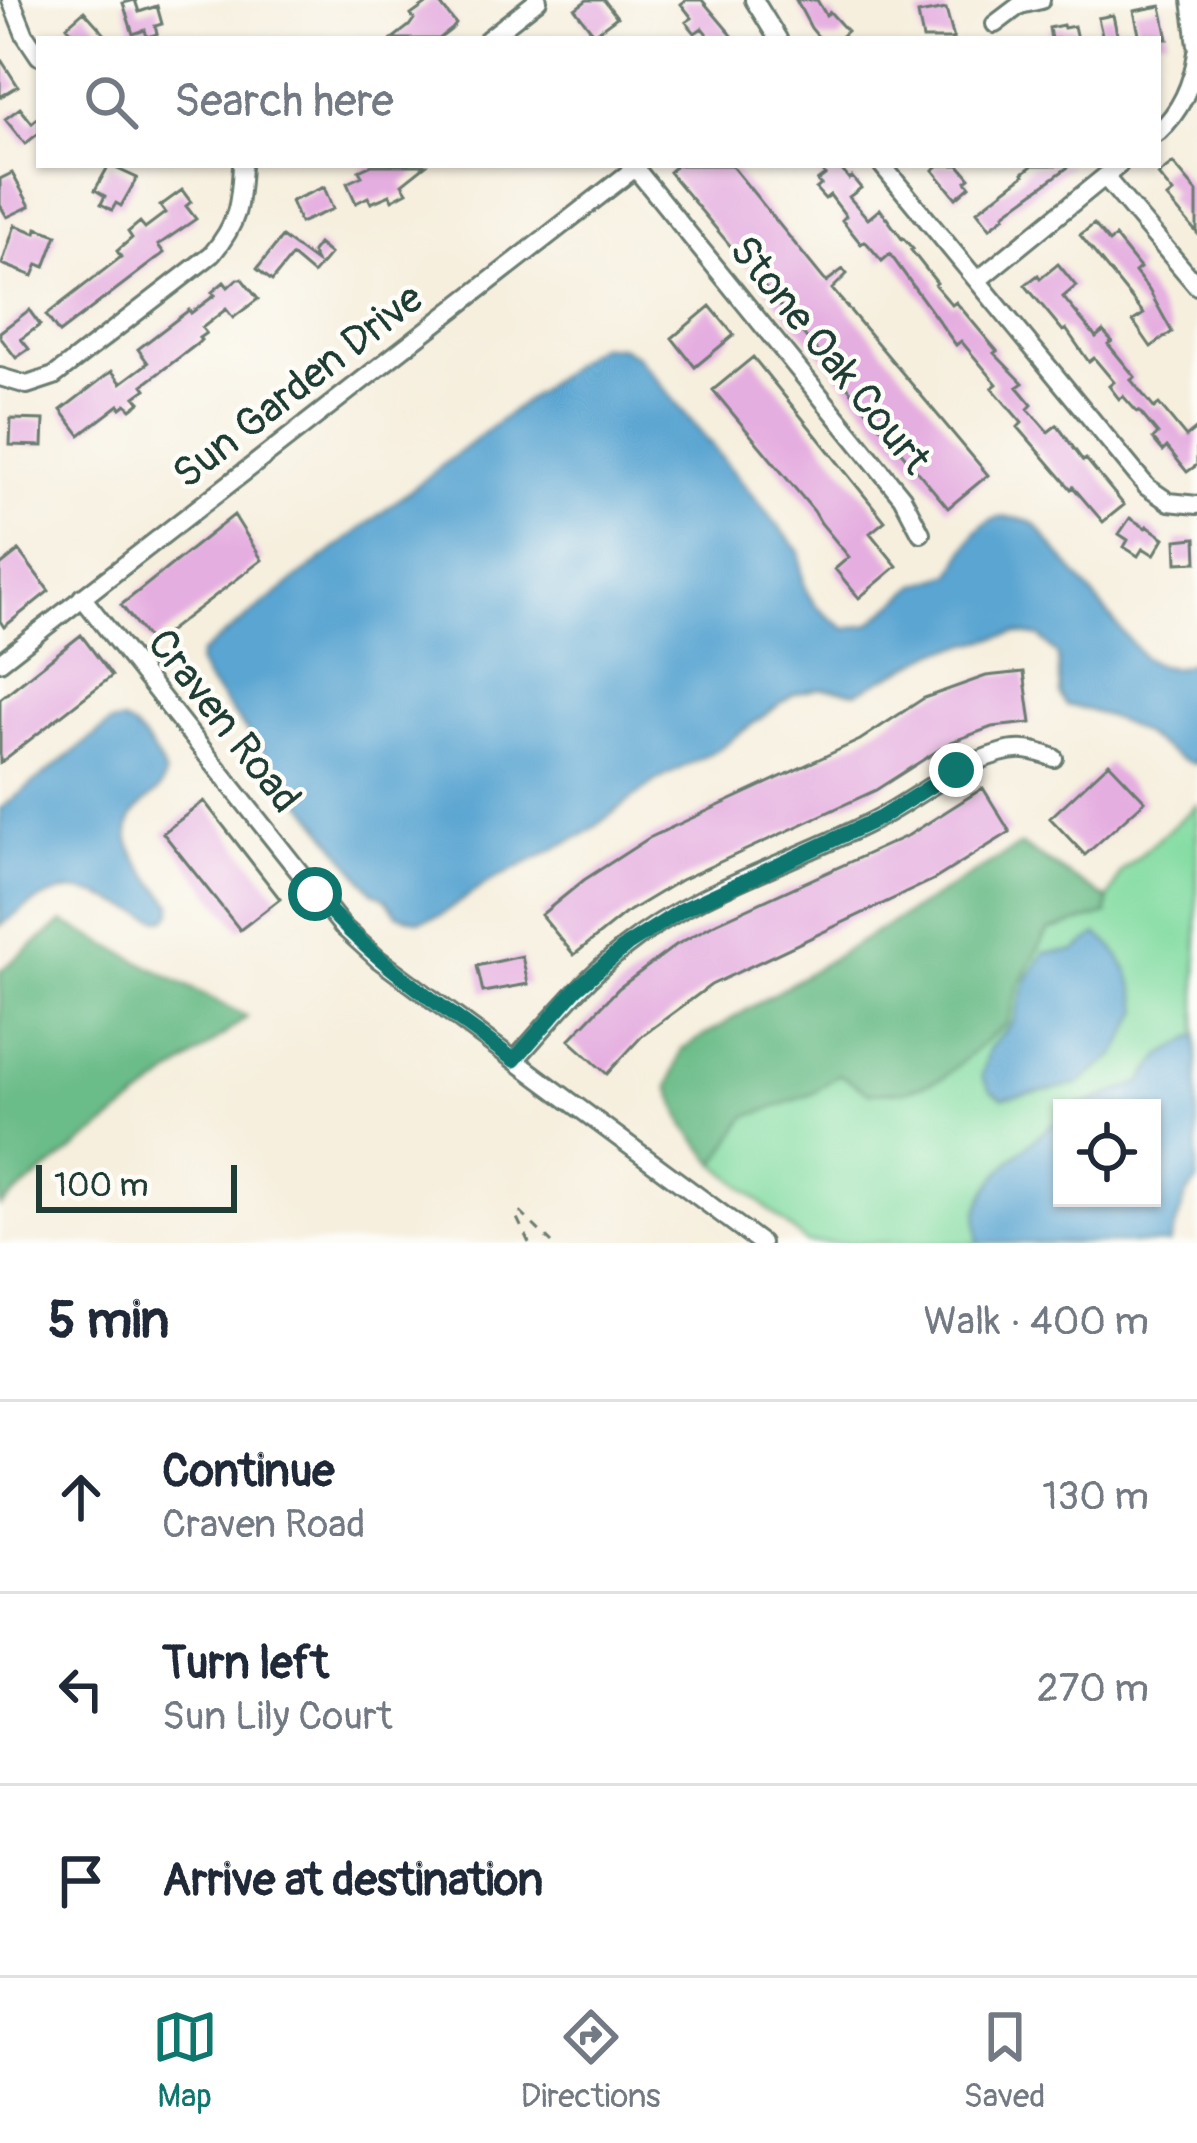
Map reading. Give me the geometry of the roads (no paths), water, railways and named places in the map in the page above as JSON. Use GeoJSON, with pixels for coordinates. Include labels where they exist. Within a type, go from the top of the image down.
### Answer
{"type":"FeatureCollection","features":[{"type":"Feature","properties":{"kind":"street"},"geometry":{"type":"LineString","coordinates":[[11,0],[36,52]]}},
{"type":"Feature","properties":{"kind":"street"},"geometry":{"type":"LineString","coordinates":[[492,36],[538,0]]}},
{"type":"Feature","properties":{"kind":"street"},"geometry":{"type":"LineString","coordinates":[[754,0],[776,36]]}},
{"type":"Feature","properties":{"kind":"street"},"geometry":{"type":"LineString","coordinates":[[995,24],[1020,4],[1041,0]]}},
{"type":"Feature","properties":{"kind":"street"},"geometry":{"type":"LineString","coordinates":[[1161,128],[1188,91],[1197,49],[1191,0]]}},
{"type":"Feature","properties":{"kind":"street"},"geometry":{"type":"LineString","coordinates":[[0,377],[27,385],[54,376],[212,254],[236,218],[242,168]]}},
{"type":"Feature","properties":{"kind":"street","name":"Sun Garden Drive"},"geometry":{"type":"LineString","coordinates":[[0,662],[634,168]]}},
{"type":"Feature","properties":{"kind":"street","name":"Stone Oak Court"},"geometry":{"type":"LineString","coordinates":[[639,168],[902,497],[921,533]]}},
{"type":"Feature","properties":{"kind":"street"},"geometry":{"type":"LineString","coordinates":[[885,168],[1148,487],[1169,502],[1194,506]]}},
{"type":"Feature","properties":{"kind":"street"},"geometry":{"type":"LineString","coordinates":[[978,280],[1112,171],[1197,286]]}},
{"type":"Feature","properties":{"kind":"street","name":"Craven Road"},"geometry":{"type":"LineString","coordinates":[[82,598],[342,926],[378,959],[761,1243]]}},
{"type":"Feature","properties":{"kind":"street"},"geometry":{"type":"LineString","coordinates":[[514,1060],[576,989],[627,945],[682,910],[880,818],[956,770],[1004,751],[1033,749],[1054,758]]}},
{"type":"Feature","properties":{"kind":"water"},"geometry":{"type":"Polygon","coordinates":[[[599,346],[620,347],[637,356],[800,552],[810,598],[846,629],[870,624],[917,585],[952,574],[974,534],[992,520],[1003,517],[1035,524],[1142,656],[1169,668],[1197,658],[1197,764],[1121,722],[1066,705],[1060,695],[1058,656],[1040,637],[1016,633],[939,651],[857,692],[821,688],[794,694],[718,749],[656,781],[586,833],[485,884],[441,915],[419,921],[397,914],[372,891],[206,679],[198,663],[200,654],[599,346]]]}},
{"type":"Feature","properties":{"kind":"water"},"geometry":{"type":"Polygon","coordinates":[[[123,722],[148,744],[165,775],[160,789],[142,805],[128,830],[135,856],[172,904],[172,913],[160,920],[95,894],[63,891],[0,926],[0,809],[110,724],[123,722]]]}},
{"type":"Feature","properties":{"kind":"water"},"geometry":{"type":"Polygon","coordinates":[[[1097,934],[1126,968],[1140,1011],[1116,1055],[1077,1085],[1003,1098],[990,1090],[982,1076],[989,1049],[1013,1022],[1026,982],[1044,953],[1075,951],[1097,934]]]}},
{"type":"Feature","properties":{"kind":"water"},"geometry":{"type":"Polygon","coordinates":[[[1197,1035],[1197,1181],[1186,1196],[1170,1243],[978,1243],[978,1213],[990,1185],[1053,1124],[1053,1207],[1161,1207],[1161,1099],[1097,1099],[1141,1083],[1161,1056],[1197,1035]]]}}]}
